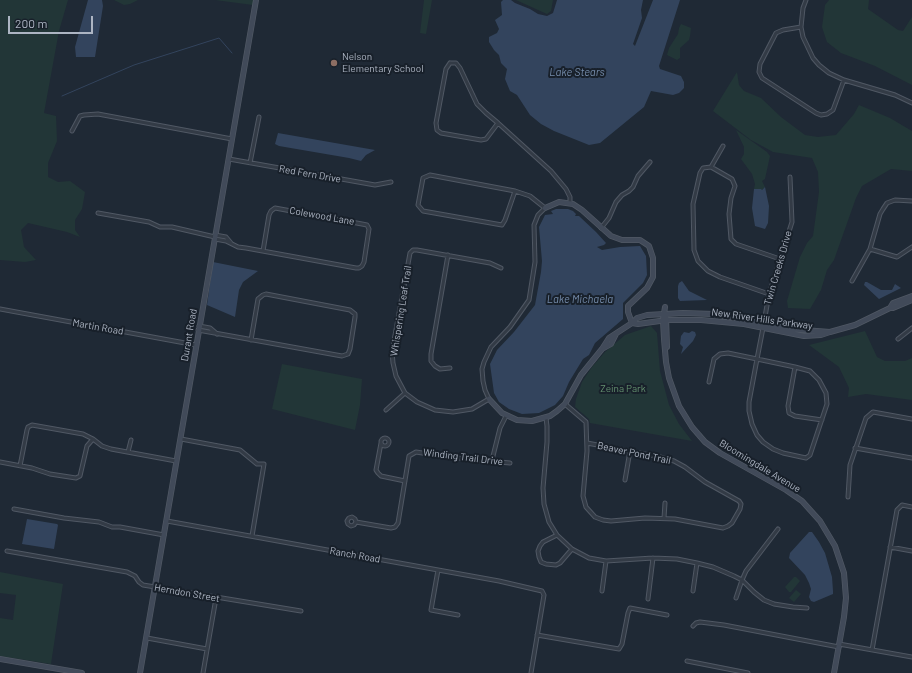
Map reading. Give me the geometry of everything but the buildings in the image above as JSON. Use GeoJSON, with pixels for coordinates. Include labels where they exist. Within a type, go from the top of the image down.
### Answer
{"type":"FeatureCollection","features":[{"type":"Feature","properties":{"kind":"street","name":"Durant Road"},"geometry":{"type":"LineString","coordinates":[[140,673],[256,0]]}},
{"type":"Feature","properties":{"kind":"street"},"geometry":{"type":"LineString","coordinates":[[806,0],[803,8],[801,27],[812,58],[829,73],[844,80],[895,95],[912,103]]}},
{"type":"Feature","properties":{"kind":"street"},"geometry":{"type":"LineString","coordinates":[[801,27],[783,30],[776,33],[760,64],[759,72],[762,78],[821,115],[827,114],[833,110],[844,80]]}},
{"type":"Feature","properties":{"kind":"street"},"geometry":{"type":"LineString","coordinates":[[498,123],[486,139],[481,140],[441,133],[437,130],[436,123],[446,69],[450,63],[456,63],[460,68],[477,104],[486,114],[498,123],[556,177],[566,189],[570,198],[570,203]]}},
{"type":"Feature","properties":{"kind":"street"},"geometry":{"type":"LineString","coordinates":[[72,131],[80,116],[84,114],[98,114],[232,139]]}},
{"type":"Feature","properties":{"kind":"street"},"geometry":{"type":"LineString","coordinates":[[250,163],[259,117]]}},
{"type":"Feature","properties":{"kind":"street"},"geometry":{"type":"LineString","coordinates":[[711,167],[723,146]]}},
{"type":"Feature","properties":{"kind":"street","name":"Red Fern Drive"},"geometry":{"type":"LineString","coordinates":[[229,159],[375,185],[391,182]]}},
{"type":"Feature","properties":{"kind":"street"},"geometry":{"type":"LineString","coordinates":[[601,228],[609,218],[616,202],[622,195],[629,191],[638,176],[650,162]]}},
{"type":"Feature","properties":{"kind":"street"},"geometry":{"type":"LineString","coordinates":[[770,294],[720,277],[708,271],[698,261],[694,250],[693,204],[700,173],[704,168],[711,167],[732,179],[735,186],[731,198],[729,214],[732,239],[736,244],[780,259]]}},
{"type":"Feature","properties":{"kind":"street"},"geometry":{"type":"LineString","coordinates":[[515,191],[502,225],[423,211],[418,205],[423,178],[430,175],[515,191],[530,196],[545,208]]}},
{"type":"Feature","properties":{"kind":"street","name":"Twin Creeks Drive"},"geometry":{"type":"LineString","coordinates":[[709,382],[714,359],[720,354],[728,353],[757,359],[795,367],[810,371],[819,380],[826,393],[827,404],[810,455],[806,458],[783,453],[773,449],[763,442],[757,435],[752,424],[749,411],[749,402],[757,359],[763,326],[770,294],[792,222],[790,177]]}},
{"type":"Feature","properties":{"kind":"street"},"geometry":{"type":"LineString","coordinates":[[852,281],[870,249],[880,214],[883,209],[887,204],[896,200],[912,200]]}},
{"type":"Feature","properties":{"kind":"street"},"geometry":{"type":"LineString","coordinates":[[565,404],[546,418],[536,421],[525,421],[506,416],[494,406],[483,386],[483,365],[491,347],[510,327],[529,300],[535,262],[533,228],[536,218],[545,208],[559,202],[570,203],[580,208],[608,235],[616,239],[635,239],[643,241],[649,246],[652,252],[654,274],[652,282],[628,307],[628,314],[632,323]]}},
{"type":"Feature","properties":{"kind":"street","name":"Colewood Lane"},"geometry":{"type":"LineString","coordinates":[[98,213],[150,222],[160,227],[172,227],[215,237],[226,237],[231,243],[238,247],[359,268],[364,262],[369,229],[367,225],[274,208],[269,215],[263,251]]}},
{"type":"Feature","properties":{"kind":"street"},"geometry":{"type":"LineString","coordinates":[[870,249],[897,258],[912,247]]}},
{"type":"Feature","properties":{"kind":"street","name":"Whispering Leaf Trail"},"geometry":{"type":"LineString","coordinates":[[489,399],[472,409],[453,412],[435,410],[426,407],[405,393],[396,376],[392,352],[410,253],[413,250],[490,263],[501,268]]}},
{"type":"Feature","properties":{"kind":"street"},"geometry":{"type":"LineString","coordinates":[[448,255],[430,354],[431,361],[435,366],[440,369],[450,368]]}},
{"type":"Feature","properties":{"kind":"street"},"geometry":{"type":"LineString","coordinates":[[199,328],[210,328],[217,334],[251,340],[344,356],[348,354],[350,349],[355,314],[350,310],[266,294],[258,299],[251,340]]}},
{"type":"Feature","properties":{"kind":"street","name":"New River Hills Parkway"},"geometry":{"type":"LineString","coordinates":[[890,308],[893,303],[912,296]]}},
{"type":"Feature","properties":{"kind":"street","name":"New River Hills Parkway"},"geometry":{"type":"LineString","coordinates":[[632,323],[638,324],[665,320],[740,323],[796,330],[830,332],[855,325],[890,308],[912,300]]}},
{"type":"Feature","properties":{"kind":"street","name":"Bloomingdale Avenue"},"geometry":{"type":"LineString","coordinates":[[665,307],[668,369],[673,392],[681,410],[692,427],[705,442],[725,457],[794,495],[815,514],[829,533],[841,560],[845,584],[846,606],[834,673]]}},
{"type":"Feature","properties":{"kind":"street","name":"Martin Road"},"geometry":{"type":"LineString","coordinates":[[0,309],[196,345]]}},
{"type":"Feature","properties":{"kind":"street","name":"New River Hills Parkway"},"geometry":{"type":"LineString","coordinates":[[565,404],[580,375],[602,349],[609,338],[640,316],[665,313],[714,314],[763,326]]}},
{"type":"Feature","properties":{"kind":"street"},"geometry":{"type":"LineString","coordinates":[[898,339],[912,328]]}},
{"type":"Feature","properties":{"kind":"street"},"geometry":{"type":"LineString","coordinates":[[795,367],[788,406],[790,412],[795,416],[822,420]]}},
{"type":"Feature","properties":{"kind":"street"},"geometry":{"type":"LineString","coordinates":[[386,410],[405,393]]}},
{"type":"Feature","properties":{"kind":"street","name":"Beaver Pond Trail"},"geometry":{"type":"LineString","coordinates":[[565,404],[586,420],[587,443],[583,496],[584,503],[592,514],[599,519],[607,521],[664,518],[686,520],[725,527],[732,523],[740,509],[741,504],[737,499],[705,482],[678,463],[660,456],[587,443]]}},
{"type":"Feature","properties":{"kind":"street"},"geometry":{"type":"LineString","coordinates":[[848,498],[850,465],[866,418],[873,412],[912,419]]}},
{"type":"Feature","properties":{"kind":"street"},"geometry":{"type":"LineString","coordinates":[[492,460],[500,428],[506,416]]}},
{"type":"Feature","properties":{"kind":"street"},"geometry":{"type":"LineString","coordinates":[[546,418],[547,447],[543,498],[548,518],[557,535],[572,549],[589,558],[606,561],[653,558],[677,559],[697,563],[725,571],[742,580],[764,600],[774,604],[808,608]]}},
{"type":"Feature","properties":{"kind":"street"},"geometry":{"type":"LineString","coordinates":[[20,466],[27,430],[30,425],[83,434],[107,448],[176,461]]}},
{"type":"Feature","properties":{"kind":"street"},"geometry":{"type":"LineString","coordinates":[[0,462],[50,474],[76,478],[80,476],[87,446],[93,439]]}},
{"type":"Feature","properties":{"kind":"street"},"geometry":{"type":"LineString","coordinates":[[180,439],[240,450],[257,464],[264,464],[252,536]]}},
{"type":"Feature","properties":{"kind":"street"},"geometry":{"type":"LineString","coordinates":[[128,452],[131,440]]}},
{"type":"Feature","properties":{"kind":"street"},"geometry":{"type":"LineString","coordinates":[[381,443],[376,470],[378,474],[405,481]]}},
{"type":"Feature","properties":{"kind":"street"},"geometry":{"type":"LineString","coordinates":[[856,448],[912,458]]}},
{"type":"Feature","properties":{"kind":"street"},"geometry":{"type":"LineString","coordinates":[[625,480],[630,451]]}},
{"type":"Feature","properties":{"kind":"street","name":"Winding Trail Drive"},"geometry":{"type":"LineString","coordinates":[[356,522],[391,528],[395,527],[398,523],[410,456],[416,452],[448,457],[492,460],[510,463]]}},
{"type":"Feature","properties":{"kind":"street"},"geometry":{"type":"LineString","coordinates":[[664,518],[665,503]]}},
{"type":"Feature","properties":{"kind":"street"},"geometry":{"type":"LineString","coordinates":[[872,650],[896,510],[902,505],[912,507]]}},
{"type":"Feature","properties":{"kind":"street"},"geometry":{"type":"LineString","coordinates":[[14,509],[64,518],[99,522],[112,527],[120,527],[164,535]]}},
{"type":"Feature","properties":{"kind":"street","name":"Ranch Road"},"geometry":{"type":"LineString","coordinates":[[167,521],[499,581],[543,592],[544,594],[537,635]]}},
{"type":"Feature","properties":{"kind":"street"},"geometry":{"type":"LineString","coordinates":[[736,598],[746,572],[778,529]]}},
{"type":"Feature","properties":{"kind":"street"},"geometry":{"type":"LineString","coordinates":[[557,535],[543,542],[540,546],[538,551],[541,562],[556,565],[560,563],[572,549]]}},
{"type":"Feature","properties":{"kind":"street"},"geometry":{"type":"LineString","coordinates":[[890,547],[912,551]]}},
{"type":"Feature","properties":{"kind":"street","name":"Herndon Street"},"geometry":{"type":"LineString","coordinates":[[7,551],[127,572],[135,576],[143,585],[301,611]]}},
{"type":"Feature","properties":{"kind":"street"},"geometry":{"type":"LineString","coordinates":[[648,599],[653,558]]}},
{"type":"Feature","properties":{"kind":"street"},"geometry":{"type":"LineString","coordinates":[[602,591],[606,561]]}},
{"type":"Feature","properties":{"kind":"street"},"geometry":{"type":"LineString","coordinates":[[693,591],[697,563]]}},
{"type":"Feature","properties":{"kind":"street"},"geometry":{"type":"LineString","coordinates":[[438,570],[431,610],[458,615]]}},
{"type":"Feature","properties":{"kind":"street"},"geometry":{"type":"LineString","coordinates":[[203,673],[216,598]]}},
{"type":"Feature","properties":{"kind":"street"},"geometry":{"type":"LineString","coordinates":[[531,673],[537,635],[619,649],[622,644],[630,608],[667,615]]}},
{"type":"Feature","properties":{"kind":"street"},"geometry":{"type":"LineString","coordinates":[[693,626],[700,622],[724,625],[912,658]]}},
{"type":"Feature","properties":{"kind":"street"},"geometry":{"type":"LineString","coordinates":[[147,638],[206,649]]}},
{"type":"Feature","properties":{"kind":"street"},"geometry":{"type":"LineString","coordinates":[[0,659],[82,673]]}},
{"type":"Feature","properties":{"kind":"street"},"geometry":{"type":"LineString","coordinates":[[687,662],[748,673]]}},
{"type":"Feature","properties":{"kind":"green space"},"geometry":{"type":"Polygon","coordinates":[[[0,0],[68,0],[59,31],[44,113],[56,116],[57,141],[48,163],[48,177],[58,182],[70,181],[85,192],[82,209],[75,220],[75,230],[80,237],[67,232],[28,223],[21,230],[24,247],[36,260],[25,262],[0,260],[0,0]]]}},
{"type":"Feature","properties":{"kind":"green space"},"geometry":{"type":"Polygon","coordinates":[[[114,0],[138,0],[124,5],[114,0]]]}},
{"type":"Feature","properties":{"kind":"green space"},"geometry":{"type":"Polygon","coordinates":[[[215,0],[254,0],[253,5],[215,0]]]}},
{"type":"Feature","properties":{"kind":"green space"},"geometry":{"type":"Polygon","coordinates":[[[424,0],[432,0],[426,34],[420,33],[424,0]]]}},
{"type":"Feature","properties":{"kind":"green space"},"geometry":{"type":"Polygon","coordinates":[[[516,0],[553,0],[551,11],[547,14],[516,0]]]}},
{"type":"Feature","properties":{"kind":"green space"},"geometry":{"type":"Polygon","coordinates":[[[829,0],[869,0],[868,9],[898,30],[903,31],[912,17],[912,85],[875,66],[841,53],[827,42],[822,27],[825,5],[829,0]]]}},
{"type":"Feature","properties":{"kind":"green space"},"geometry":{"type":"Polygon","coordinates":[[[681,24],[691,28],[689,40],[680,48],[680,58],[677,60],[667,55],[669,48],[678,34],[681,24]]]}},
{"type":"Feature","properties":{"kind":"green space"},"geometry":{"type":"Polygon","coordinates":[[[737,72],[739,85],[744,91],[761,98],[781,117],[805,135],[818,137],[836,135],[854,114],[859,105],[890,118],[912,131],[912,171],[891,169],[862,186],[856,198],[834,260],[827,270],[821,290],[810,309],[788,308],[787,301],[800,257],[807,243],[813,236],[819,192],[818,172],[812,158],[773,152],[751,140],[713,111],[737,72]]]}},
{"type":"Feature","properties":{"kind":"green space"},"geometry":{"type":"Polygon","coordinates":[[[736,130],[767,152],[770,156],[765,179],[762,181],[765,187],[762,190],[754,189],[755,184],[752,174],[741,159],[744,154],[744,147],[736,130]]]}},
{"type":"Feature","properties":{"kind":"green space","name":"Zeina Park"},"geometry":{"type":"Polygon","coordinates":[[[651,326],[657,333],[660,371],[669,405],[679,424],[692,441],[590,423],[589,419],[575,407],[582,382],[605,352],[625,335],[651,326]]]}},
{"type":"Feature","properties":{"kind":"green space"},"geometry":{"type":"Polygon","coordinates":[[[865,331],[877,357],[885,361],[905,361],[912,358],[912,400],[866,394],[848,397],[849,388],[839,367],[809,345],[865,331]]]}},
{"type":"Feature","properties":{"kind":"green space"},"geometry":{"type":"Polygon","coordinates":[[[282,364],[362,379],[360,405],[355,430],[272,409],[282,364]]]}},
{"type":"Feature","properties":{"kind":"green space"},"geometry":{"type":"Polygon","coordinates":[[[0,572],[63,584],[51,664],[0,656],[0,618],[13,620],[16,595],[0,593],[0,572]]]}},
{"type":"Feature","properties":{"kind":"green space"},"geometry":{"type":"Polygon","coordinates":[[[794,577],[800,581],[791,592],[789,592],[785,587],[794,577]]]}},
{"type":"Feature","properties":{"kind":"green space"},"geometry":{"type":"Polygon","coordinates":[[[796,590],[801,594],[794,602],[789,598],[796,590]]]}},
{"type":"Feature","properties":{"kind":"water"},"geometry":{"type":"Polygon","coordinates":[[[88,0],[102,0],[103,6],[95,57],[76,57],[75,47],[88,0]]]}},
{"type":"Feature","properties":{"kind":"water","name":"Lake Stears"},"geometry":{"type":"Polygon","coordinates":[[[503,0],[511,0],[538,14],[547,16],[553,13],[557,0],[643,0],[641,10],[642,18],[633,44],[635,46],[653,0],[680,0],[659,66],[660,69],[681,76],[684,82],[684,88],[679,93],[673,95],[651,91],[644,107],[600,143],[589,145],[554,131],[541,124],[530,115],[517,95],[510,91],[505,79],[507,69],[501,63],[499,55],[489,42],[489,37],[497,33],[499,29],[495,20],[502,15],[501,2],[503,0]]]}},
{"type":"Feature","properties":{"kind":"water"},"geometry":{"type":"Polygon","coordinates":[[[278,133],[375,150],[366,155],[361,161],[279,146],[275,144],[278,133]]]}},
{"type":"Feature","properties":{"kind":"water"},"geometry":{"type":"Polygon","coordinates":[[[765,187],[769,206],[768,223],[765,229],[755,226],[752,208],[754,189],[762,190],[765,187]]]}},
{"type":"Feature","properties":{"kind":"water","name":"Lake Michaela"},"geometry":{"type":"Polygon","coordinates":[[[556,209],[568,209],[576,214],[575,216],[579,216],[606,243],[597,247],[602,250],[640,246],[646,256],[647,275],[643,283],[623,303],[623,319],[595,343],[589,355],[583,359],[569,382],[563,396],[555,405],[539,413],[522,414],[509,409],[499,402],[494,393],[490,364],[497,350],[514,332],[535,305],[542,261],[539,227],[545,215],[553,214],[551,211],[556,209]]]}},
{"type":"Feature","properties":{"kind":"water"},"geometry":{"type":"Polygon","coordinates":[[[213,262],[258,271],[243,282],[239,290],[235,317],[207,305],[213,262]]]}},
{"type":"Feature","properties":{"kind":"water"},"geometry":{"type":"Polygon","coordinates":[[[682,281],[689,291],[707,300],[680,301],[678,298],[678,286],[682,281]]]}},
{"type":"Feature","properties":{"kind":"water"},"geometry":{"type":"Polygon","coordinates":[[[865,282],[881,290],[892,290],[895,284],[901,288],[879,299],[864,285],[865,282]]]}},
{"type":"Feature","properties":{"kind":"water"},"geometry":{"type":"Polygon","coordinates":[[[692,331],[695,332],[696,335],[693,341],[681,354],[683,347],[680,344],[681,336],[684,332],[689,333],[692,331]]]}},
{"type":"Feature","properties":{"kind":"water"},"geometry":{"type":"Polygon","coordinates":[[[27,519],[58,525],[54,549],[22,544],[27,519]]]}},
{"type":"Feature","properties":{"kind":"water"},"geometry":{"type":"Polygon","coordinates":[[[809,532],[812,532],[825,553],[832,577],[833,591],[833,594],[814,602],[811,601],[809,597],[811,589],[805,575],[789,558],[790,553],[809,532]]]}},
{"type":"Feature","properties":{"kind":"waterway"},"geometry":{"type":"LineString","coordinates":[[62,96],[134,65],[219,38],[232,53]]}},
{"type":"Feature","properties":{"kind":"place","name":"Nelson Elementary School"},"geometry":{"type":"Point","coordinates":[334,63]}}]}
